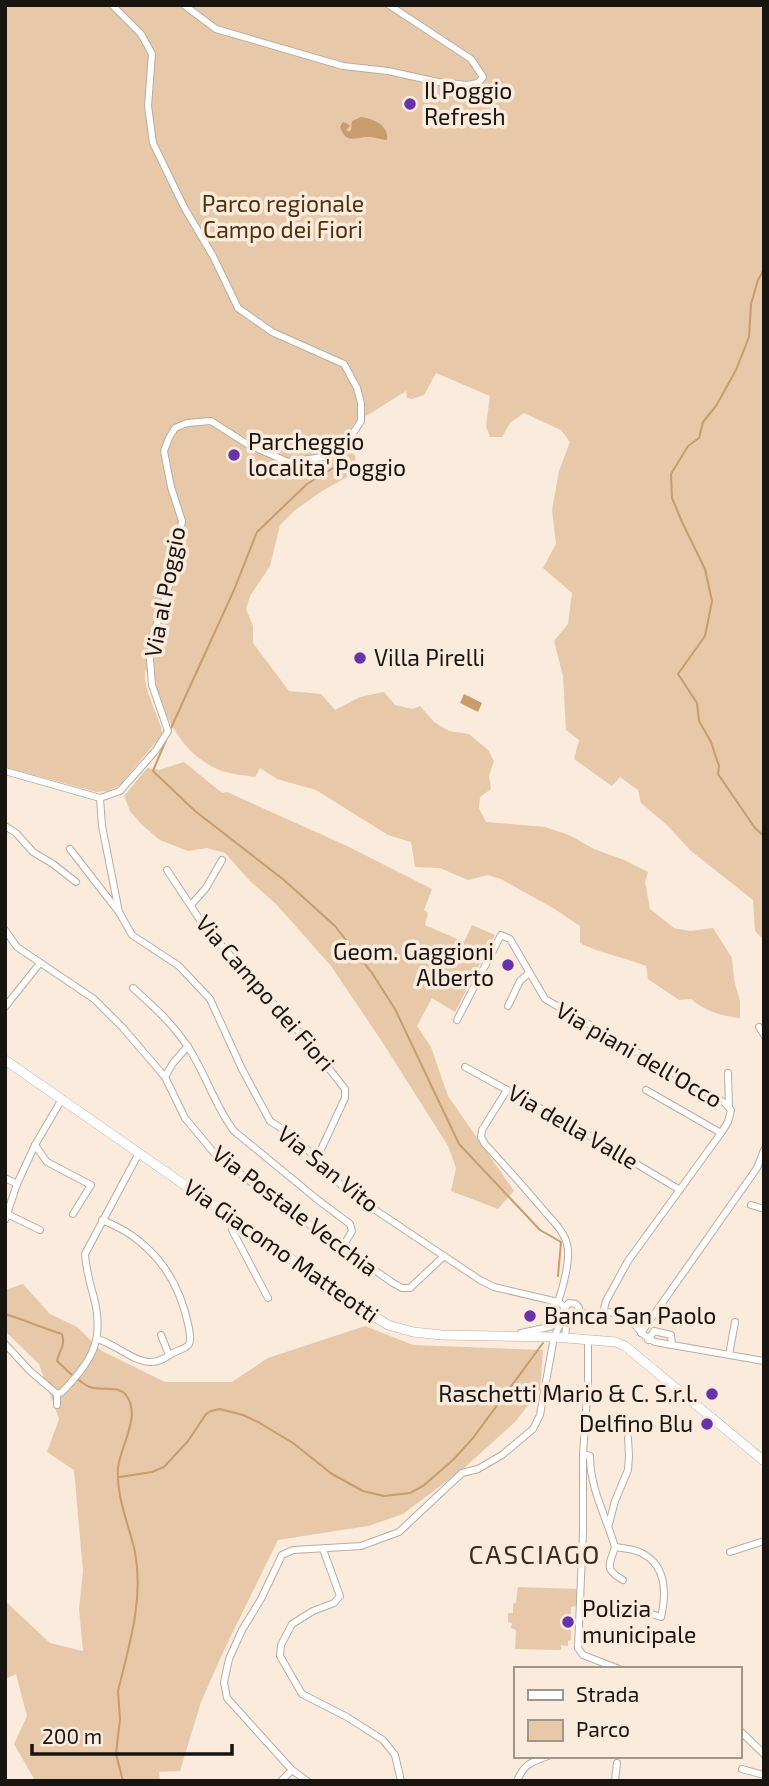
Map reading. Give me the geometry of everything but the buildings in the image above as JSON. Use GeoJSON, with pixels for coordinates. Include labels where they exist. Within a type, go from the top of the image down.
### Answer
{"type":"FeatureCollection","features":[{"type":"Feature","properties":{"kind":"main road","name":"Via Giacomo Matteotti"},"geometry":{"type":"LineString","coordinates":[[5,1060],[388,1325],[413,1332],[616,1342],[625,1346],[764,1461]]}},
{"type":"Feature","properties":{"kind":"street","name":"Via al Poggio"},"geometry":{"type":"LineString","coordinates":[[100,798],[120,792],[168,732],[152,685],[150,659],[152,639],[174,570],[182,521],[171,487],[164,451],[169,438],[176,428],[187,423],[211,421],[247,444],[288,462],[323,457],[346,444],[361,416],[357,388],[344,364],[272,332],[238,309],[153,143],[148,106],[152,54],[141,34],[112,5]]}},
{"type":"Feature","properties":{"kind":"street"},"geometry":{"type":"LineString","coordinates":[[188,7],[216,29],[343,66],[467,85],[478,83],[483,77],[471,59],[389,5]]}},
{"type":"Feature","properties":{"kind":"street"},"geometry":{"type":"LineString","coordinates":[[5,771],[100,798],[102,826],[119,912]]}},
{"type":"Feature","properties":{"kind":"street"},"geometry":{"type":"LineString","coordinates":[[5,826],[16,833],[33,852],[76,882]]}},
{"type":"Feature","properties":{"kind":"street"},"geometry":{"type":"LineString","coordinates":[[70,849],[119,912]]}},
{"type":"Feature","properties":{"kind":"street","name":"Via Campo dei Fiori"},"geometry":{"type":"LineString","coordinates":[[191,905],[206,888],[222,860]]}},
{"type":"Feature","properties":{"kind":"street","name":"Via Campo dei Fiori"},"geometry":{"type":"LineString","coordinates":[[167,870],[204,926],[309,1043],[345,1089],[345,1098],[317,1158]]}},
{"type":"Feature","properties":{"kind":"street","name":"Via San Vito"},"geometry":{"type":"LineString","coordinates":[[119,912],[132,935],[179,966],[210,999],[242,1069],[270,1121],[296,1138],[348,1191],[444,1256]]}},
{"type":"Feature","properties":{"kind":"street","name":"Via piani dell'Occo"},"geometry":{"type":"LineString","coordinates":[[457,1020],[501,934],[510,939],[545,999],[731,1110],[730,1118],[721,1133],[628,1261],[606,1301],[603,1312]]}},
{"type":"Feature","properties":{"kind":"street","name":"Via Postale Vecchia"},"geometry":{"type":"LineString","coordinates":[[6,935],[17,947],[94,999],[123,1028],[165,1077],[185,1118],[214,1153],[342,1248],[393,1283],[407,1288],[414,1285],[444,1256]]}},
{"type":"Feature","properties":{"kind":"street"},"geometry":{"type":"LineString","coordinates":[[5,1007],[40,963]]}},
{"type":"Feature","properties":{"kind":"street"},"geometry":{"type":"LineString","coordinates":[[508,1006],[520,981],[529,973]]}},
{"type":"Feature","properties":{"kind":"street"},"geometry":{"type":"LineString","coordinates":[[133,988],[166,1018],[188,1046],[234,1131],[351,1226],[352,1233],[342,1248]]}},
{"type":"Feature","properties":{"kind":"street"},"geometry":{"type":"LineString","coordinates":[[165,1077],[188,1046]]}},
{"type":"Feature","properties":{"kind":"street","name":"Via della Valle"},"geometry":{"type":"LineString","coordinates":[[465,1066],[680,1190]]}},
{"type":"Feature","properties":{"kind":"street"},"geometry":{"type":"LineString","coordinates":[[727,1073],[729,1107]]}},
{"type":"Feature","properties":{"kind":"street"},"geometry":{"type":"LineString","coordinates":[[508,1090],[482,1130],[481,1137],[556,1225],[567,1242],[568,1258],[562,1291],[565,1338]]}},
{"type":"Feature","properties":{"kind":"street"},"geometry":{"type":"LineString","coordinates":[[646,1090],[721,1133]]}},
{"type":"Feature","properties":{"kind":"street"},"geometry":{"type":"LineString","coordinates":[[40,1230],[6,1217],[17,1184],[35,1145],[62,1099]]}},
{"type":"Feature","properties":{"kind":"street"},"geometry":{"type":"LineString","coordinates":[[35,1145],[47,1162],[91,1185],[74,1214]]}},
{"type":"Feature","properties":{"kind":"street"},"geometry":{"type":"LineString","coordinates":[[641,1333],[757,1168],[764,1150]]}},
{"type":"Feature","properties":{"kind":"street"},"geometry":{"type":"LineString","coordinates":[[57,1394],[71,1383],[87,1363],[97,1339],[99,1333],[95,1301],[86,1270],[85,1254],[139,1153]]}},
{"type":"Feature","properties":{"kind":"street"},"geometry":{"type":"LineString","coordinates":[[5,1178],[17,1184]]}},
{"type":"Feature","properties":{"kind":"street"},"geometry":{"type":"LineString","coordinates":[[751,1205],[764,1209]]}},
{"type":"Feature","properties":{"kind":"street"},"geometry":{"type":"LineString","coordinates":[[233,1219],[232,1230],[268,1298]]}},
{"type":"Feature","properties":{"kind":"street"},"geometry":{"type":"LineString","coordinates":[[97,1339],[148,1362],[164,1360],[186,1346],[190,1338],[185,1307],[171,1276],[149,1249],[126,1230],[102,1220]]}},
{"type":"Feature","properties":{"kind":"street"},"geometry":{"type":"LineString","coordinates":[[444,1256],[494,1287],[564,1310],[576,1317],[579,1313]]}},
{"type":"Feature","properties":{"kind":"street"},"geometry":{"type":"LineString","coordinates":[[307,1781],[292,1770],[227,1698],[224,1682],[229,1659],[242,1630],[261,1599],[282,1555],[293,1550],[360,1546],[399,1532],[462,1473],[478,1469],[502,1455],[533,1429],[540,1415],[554,1337],[564,1310],[571,1303],[576,1304],[579,1313]]}},
{"type":"Feature","properties":{"kind":"street"},"geometry":{"type":"LineString","coordinates":[[579,1313],[590,1315],[613,1312],[624,1316],[648,1340],[654,1331],[671,1335],[673,1345],[764,1361]]}},
{"type":"Feature","properties":{"kind":"street"},"geometry":{"type":"LineString","coordinates":[[503,1336],[549,1327],[560,1322]]}},
{"type":"Feature","properties":{"kind":"street"},"geometry":{"type":"LineString","coordinates":[[729,1355],[735,1322]]}},
{"type":"Feature","properties":{"kind":"street"},"geometry":{"type":"LineString","coordinates":[[161,1335],[169,1355]]}},
{"type":"Feature","properties":{"kind":"street"},"geometry":{"type":"LineString","coordinates":[[588,1339],[578,1648],[583,1655],[614,1667]]}},
{"type":"Feature","properties":{"kind":"street"},"geometry":{"type":"LineString","coordinates":[[5,1344],[30,1371],[57,1394],[57,1405]]}},
{"type":"Feature","properties":{"kind":"street"},"geometry":{"type":"LineString","coordinates":[[608,1524],[628,1470],[628,1437]]}},
{"type":"Feature","properties":{"kind":"street"},"geometry":{"type":"LineString","coordinates":[[583,1454],[590,1456],[597,1500],[615,1546],[609,1570],[623,1580]]}},
{"type":"Feature","properties":{"kind":"street"},"geometry":{"type":"LineString","coordinates":[[730,1552],[764,1542]]}},
{"type":"Feature","properties":{"kind":"street"},"geometry":{"type":"LineString","coordinates":[[615,1546],[636,1551],[651,1559],[661,1570],[664,1580],[661,1617],[627,1606]]}},
{"type":"Feature","properties":{"kind":"street"},"geometry":{"type":"LineString","coordinates":[[323,1549],[340,1595],[334,1603],[313,1611],[292,1624],[281,1645],[280,1656],[302,1694],[347,1717],[383,1740],[395,1755],[401,1781]]}},
{"type":"Feature","properties":{"kind":"street"},"geometry":{"type":"LineString","coordinates":[[741,1732],[764,1754]]}},
{"type":"Feature","properties":{"kind":"street"},"geometry":{"type":"LineString","coordinates":[[517,1781],[523,1768],[542,1758]]}},
{"type":"Feature","properties":{"kind":"street"},"geometry":{"type":"LineString","coordinates":[[615,1781],[617,1763]]}},
{"type":"Feature","properties":{"kind":"street"},"geometry":{"type":"LineString","coordinates":[[742,1769],[764,1775]]}},
{"type":"Feature","properties":{"kind":"street"},"geometry":{"type":"LineString","coordinates":[[281,1781],[292,1770]]}},
{"type":"Feature","properties":{"kind":"green space","name":"Parco regionale Campo dei Fiori"},"geometry":{"type":"Polygon","coordinates":[[[5,5],[764,5],[764,940],[755,931],[753,900],[691,851],[667,825],[641,803],[638,790],[620,777],[612,786],[574,759],[579,740],[566,730],[563,676],[554,641],[568,624],[572,593],[543,568],[556,544],[552,510],[559,471],[570,442],[561,430],[524,413],[510,423],[502,437],[490,437],[486,426],[490,396],[436,373],[424,395],[407,398],[406,391],[355,423],[336,444],[355,455],[356,472],[322,491],[280,525],[270,566],[250,596],[246,609],[253,626],[253,643],[289,691],[321,694],[335,710],[360,697],[384,692],[395,705],[413,709],[420,706],[434,722],[449,731],[469,734],[488,750],[494,761],[489,776],[491,789],[480,797],[479,808],[486,822],[545,827],[569,835],[648,872],[645,882],[650,909],[674,928],[690,931],[713,928],[732,958],[740,1001],[740,1018],[714,1012],[691,999],[679,1000],[648,979],[646,966],[580,943],[580,926],[501,879],[488,875],[468,880],[440,868],[415,867],[411,842],[388,835],[316,790],[277,779],[260,768],[255,777],[221,771],[202,761],[172,726],[145,669],[148,691],[162,733],[120,785],[108,791],[96,792],[5,767],[5,5]]]}},
{"type":"Feature","properties":{"kind":"green space"},"geometry":{"type":"Polygon","coordinates":[[[184,762],[222,793],[227,792],[347,846],[432,889],[424,910],[428,913],[425,925],[464,942],[472,925],[495,935],[455,1012],[432,998],[417,1026],[431,1047],[448,1096],[514,1191],[498,1209],[451,1191],[456,1168],[448,1146],[331,966],[276,904],[250,881],[225,853],[207,848],[188,851],[160,840],[130,811],[124,796],[147,768],[159,770],[184,762]]]}},
{"type":"Feature","properties":{"kind":"green space"},"geometry":{"type":"Polygon","coordinates":[[[23,1284],[50,1314],[77,1327],[102,1351],[165,1382],[232,1382],[268,1358],[365,1326],[413,1345],[543,1350],[540,1390],[515,1422],[464,1468],[403,1514],[368,1526],[278,1540],[201,1702],[180,1771],[159,1772],[160,1781],[34,1781],[14,1744],[27,1716],[16,1674],[5,1679],[5,1601],[50,1643],[83,1651],[79,1609],[83,1571],[74,1470],[47,1452],[59,1419],[39,1364],[5,1331],[5,1290],[23,1284]]]}},
{"type":"Feature","properties":{"kind":"green space"},"geometry":{"type":"Polygon","coordinates":[[[518,1587],[580,1589],[580,1605],[571,1607],[571,1640],[568,1641],[568,1646],[561,1645],[561,1650],[515,1649],[516,1630],[511,1628],[512,1623],[508,1622],[508,1613],[513,1613],[518,1587]]]}},
{"type":"Feature","properties":{"kind":"shaded area"},"geometry":{"type":"Polygon","coordinates":[[[361,117],[375,121],[383,127],[387,140],[370,137],[352,139],[346,136],[340,127],[343,122],[350,126],[346,130],[349,132],[352,121],[361,117]]]}},
{"type":"Feature","properties":{"kind":"shaded area"},"geometry":{"type":"Polygon","coordinates":[[[464,694],[482,703],[478,712],[460,703],[464,694]]]}},
{"type":"Feature","properties":{"kind":"waterway"},"geometry":{"type":"LineString","coordinates":[[764,269],[751,304],[749,337],[736,370],[716,406],[703,422],[699,438],[688,446],[671,474],[672,498],[705,569],[712,601],[705,636],[678,674],[697,703],[699,721],[711,742],[719,766],[718,774],[755,828],[764,836]]}},
{"type":"Feature","properties":{"kind":"waterway"},"geometry":{"type":"LineString","coordinates":[[171,728],[234,590],[257,532],[307,484],[348,459]]}},
{"type":"Feature","properties":{"kind":"waterway"},"geometry":{"type":"LineString","coordinates":[[166,740],[153,771],[195,811],[284,880],[335,926],[372,973],[395,1009],[459,1144],[540,1230],[561,1242],[558,1276]]}},
{"type":"Feature","properties":{"kind":"waterway"},"geometry":{"type":"LineString","coordinates":[[5,1314],[62,1334],[63,1345],[57,1361],[72,1375]]}},
{"type":"Feature","properties":{"kind":"waterway"},"geometry":{"type":"LineString","coordinates":[[120,1477],[152,1472],[164,1467],[188,1441],[206,1414],[220,1409],[258,1422],[293,1443],[332,1474],[363,1491],[384,1496],[410,1493],[423,1486],[453,1460],[473,1438],[543,1343]]}},
{"type":"Feature","properties":{"kind":"waterway"},"geometry":{"type":"LineString","coordinates":[[77,1379],[90,1387],[123,1392],[132,1412],[118,1468],[121,1500],[135,1552],[138,1587],[131,1640],[118,1691],[120,1719],[116,1754],[123,1781]]}},
{"type":"Feature","properties":{"kind":"place","name":"Il Poggio Refresh"},"geometry":{"type":"Point","coordinates":[410,104]}},
{"type":"Feature","properties":{"kind":"place","name":"Parcheggio localita' Poggio"},"geometry":{"type":"Point","coordinates":[234,455]}},
{"type":"Feature","properties":{"kind":"place","name":"Villa Pirelli"},"geometry":{"type":"Point","coordinates":[360,658]}},
{"type":"Feature","properties":{"kind":"place","name":"Geom. Gaggioni Alberto"},"geometry":{"type":"Point","coordinates":[508,965]}},
{"type":"Feature","properties":{"kind":"place","name":"Banca San Paolo"},"geometry":{"type":"Point","coordinates":[530,1316]}},
{"type":"Feature","properties":{"kind":"place","name":"Raschetti Mario & C. S.r.l."},"geometry":{"type":"Point","coordinates":[712,1394]}},
{"type":"Feature","properties":{"kind":"place","name":"Delfino Blu"},"geometry":{"type":"Point","coordinates":[707,1424]}},
{"type":"Feature","properties":{"kind":"place","name":"Polizia municipale"},"geometry":{"type":"Point","coordinates":[568,1622]}},
{"type":"Feature","properties":{"kind":"district","name":"CASCIAGO"},"geometry":{"type":"Point","coordinates":[535,1555]}}]}
